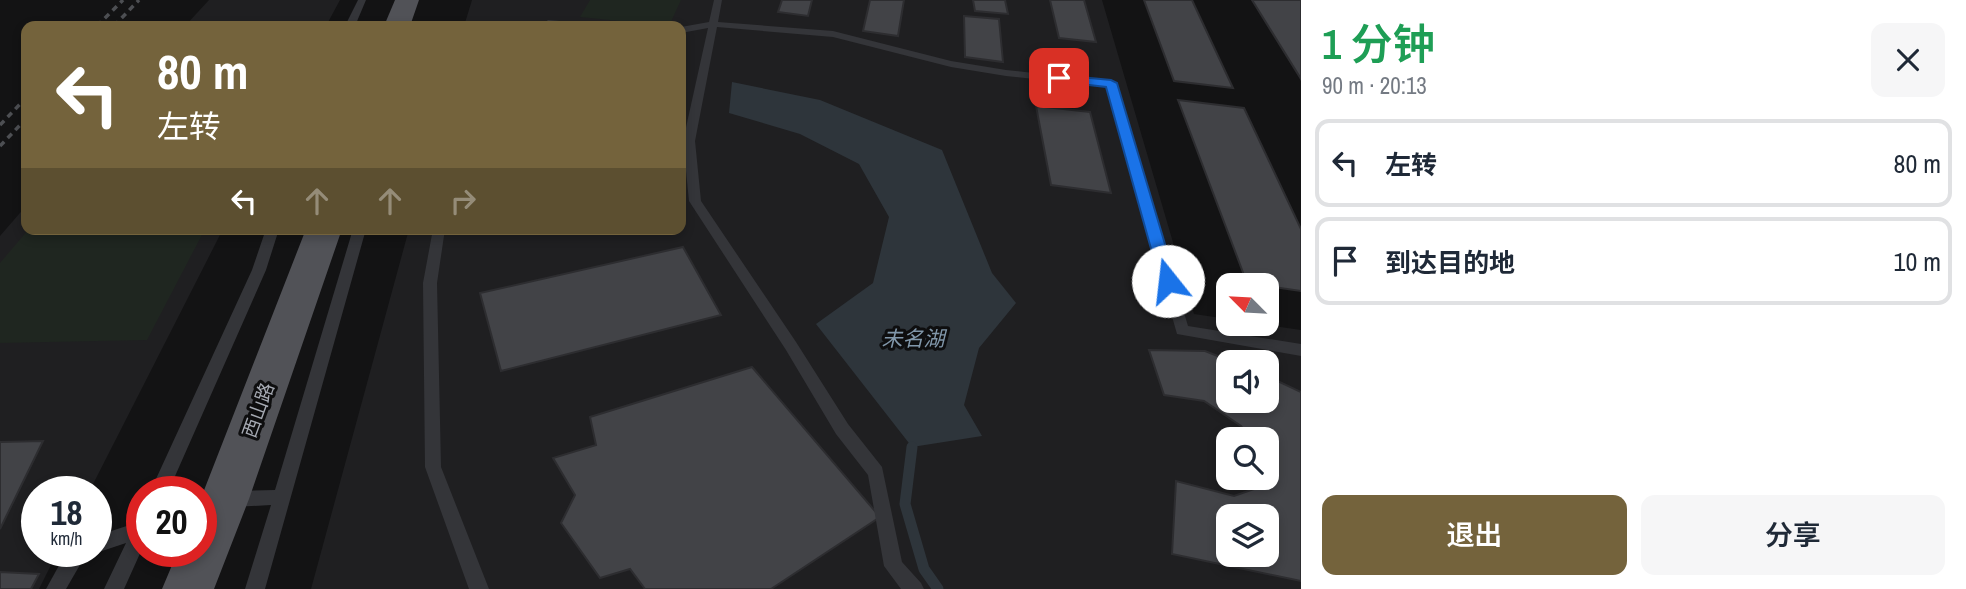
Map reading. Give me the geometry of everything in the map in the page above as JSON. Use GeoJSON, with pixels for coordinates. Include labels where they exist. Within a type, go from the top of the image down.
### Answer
{"type":"FeatureCollection","features":[{"type":"Feature","properties":{"kind":"main road"},"geometry":{"type":"LineString","coordinates":[[399,21],[407,0]]}},
{"type":"Feature","properties":{"kind":"main road","name":"西山路"},"geometry":{"type":"LineString","coordinates":[[217,493],[322,235]]}},
{"type":"Feature","properties":{"kind":"main road","name":"西山路"},"geometry":{"type":"LineString","coordinates":[[188,589],[194,567]]}},
{"type":"Feature","properties":{"kind":"lane"},"geometry":{"type":"LineString","coordinates":[[352,21],[362,0]]}},
{"type":"Feature","properties":{"kind":"lane"},"geometry":{"type":"LineString","coordinates":[[718,0],[689,141],[695,201],[792,346],[842,429],[876,472],[893,566],[914,589]]}},
{"type":"Feature","properties":{"kind":"lane"},"geometry":{"type":"LineString","coordinates":[[686,29],[712,24],[832,34],[965,66],[1006,73],[1111,83],[1182,330],[1301,350]]}},
{"type":"Feature","properties":{"kind":"lane"},"geometry":{"type":"LineString","coordinates":[[166,476],[259,270],[271,235]]}},
{"type":"Feature","properties":{"kind":"lane"},"geometry":{"type":"LineString","coordinates":[[255,589],[358,235]]}},
{"type":"Feature","properties":{"kind":"lane"},"geometry":{"type":"LineString","coordinates":[[438,235],[430,283],[433,467],[480,589]]}},
{"type":"Feature","properties":{"kind":"lane"},"geometry":{"type":"LineString","coordinates":[[217,503],[282,497]]}},
{"type":"Feature","properties":{"kind":"lane"},"geometry":{"type":"LineString","coordinates":[[114,589],[126,563]]}},
{"type":"Feature","properties":{"kind":"lane"},"geometry":{"type":"LineString","coordinates":[[56,589],[68,567]]}},
{"type":"Feature","properties":{"kind":"shaded area"},"geometry":{"type":"Polygon","coordinates":[[[209,0],[340,0],[329,21],[190,21],[209,0]]]}},
{"type":"Feature","properties":{"kind":"shaded area"},"geometry":{"type":"Polygon","coordinates":[[[472,0],[1102,0],[1194,314],[1216,317],[1216,336],[1279,336],[1279,327],[1301,330],[1301,589],[311,589],[407,235],[686,235],[686,21],[466,21],[472,0]]]}},
{"type":"Feature","properties":{"kind":"shaded area"},"geometry":{"type":"Polygon","coordinates":[[[590,0],[681,0],[671,21],[620,21],[580,17],[590,0]]]}},
{"type":"Feature","properties":{"kind":"shaded area"},"geometry":{"type":"Polygon","coordinates":[[[21,212],[21,235],[220,235],[97,476],[21,476],[21,567],[50,567],[39,589],[0,589],[0,236],[21,212]]]}},
{"type":"Feature","properties":{"kind":"shaded area"},"geometry":{"type":"Polygon","coordinates":[[[24,235],[202,235],[147,340],[0,343],[0,263],[24,235]]]}},
{"type":"Feature","properties":{"kind":"water","name":"未名湖"},"geometry":{"type":"Polygon","coordinates":[[[732,82],[820,100],[942,150],[992,273],[1016,303],[979,348],[964,405],[982,436],[912,447],[816,324],[873,283],[889,217],[859,164],[800,134],[729,113],[732,82]]]}},
{"type":"Feature","properties":{"kind":"building"},"geometry":{"type":"Polygon","coordinates":[[[782,0],[812,0],[808,16],[778,12],[782,0]]]}},
{"type":"Feature","properties":{"kind":"building"},"geometry":{"type":"Polygon","coordinates":[[[870,0],[904,0],[898,36],[863,31],[870,0]]]}},
{"type":"Feature","properties":{"kind":"building"},"geometry":{"type":"Polygon","coordinates":[[[973,0],[1005,0],[1008,14],[975,11],[973,0]]]}},
{"type":"Feature","properties":{"kind":"building"},"geometry":{"type":"Polygon","coordinates":[[[1050,0],[1084,0],[1096,42],[1059,38],[1050,0]]]}},
{"type":"Feature","properties":{"kind":"building"},"geometry":{"type":"Polygon","coordinates":[[[1144,0],[1192,0],[1233,88],[1174,81],[1144,0]]]}},
{"type":"Feature","properties":{"kind":"building"},"geometry":{"type":"Polygon","coordinates":[[[1252,0],[1301,0],[1301,79],[1252,0]]]}},
{"type":"Feature","properties":{"kind":"building"},"geometry":{"type":"Polygon","coordinates":[[[964,16],[999,19],[1003,62],[965,57],[964,16]]]}},
{"type":"Feature","properties":{"kind":"building"},"geometry":{"type":"Polygon","coordinates":[[[1178,100],[1244,108],[1301,229],[1301,291],[1279,288],[1279,273],[1243,273],[1178,100]]]}},
{"type":"Feature","properties":{"kind":"building"},"geometry":{"type":"Polygon","coordinates":[[[1036,106],[1090,112],[1111,193],[1051,185],[1036,106]]]}},
{"type":"Feature","properties":{"kind":"building"},"geometry":{"type":"Polygon","coordinates":[[[683,247],[721,315],[501,371],[480,293],[683,247]]]}},
{"type":"Feature","properties":{"kind":"building"},"geometry":{"type":"Polygon","coordinates":[[[1149,350],[1205,351],[1216,355],[1216,409],[1204,401],[1164,395],[1149,350]]]}},
{"type":"Feature","properties":{"kind":"building"},"geometry":{"type":"Polygon","coordinates":[[[752,367],[880,517],[771,589],[645,589],[630,569],[600,578],[561,523],[575,495],[553,458],[596,445],[590,417],[752,367]]]}},
{"type":"Feature","properties":{"kind":"building"},"geometry":{"type":"Polygon","coordinates":[[[1279,382],[1301,392],[1301,581],[1234,567],[1279,567],[1279,504],[1216,504],[1216,563],[1172,554],[1176,481],[1234,496],[1251,490],[1279,490],[1279,427],[1241,426],[1222,413],[1279,413],[1279,382]]]}},
{"type":"Feature","properties":{"kind":"building"},"geometry":{"type":"Polygon","coordinates":[[[43,441],[26,476],[21,476],[21,486],[0,529],[0,442],[43,441]]]}},
{"type":"Feature","properties":{"kind":"building"},"geometry":{"type":"Polygon","coordinates":[[[0,572],[39,574],[31,589],[0,589],[0,572]]]}},
{"type":"Feature","properties":{"kind":"waterway"},"geometry":{"type":"LineString","coordinates":[[912,447],[905,504],[924,569],[938,589]]}},
{"type":"Feature","properties":{"kind":"railway"},"geometry":{"type":"LineString","coordinates":[[102,21],[123,0]]}},
{"type":"Feature","properties":{"kind":"railway"},"geometry":{"type":"LineString","coordinates":[[119,21],[139,0]]}},
{"type":"Feature","properties":{"kind":"railway"},"geometry":{"type":"LineString","coordinates":[[0,125],[21,103]]}},
{"type":"Feature","properties":{"kind":"railway"},"geometry":{"type":"LineString","coordinates":[[0,146],[21,124]]}},
{"type":"Feature","properties":{"kind":"route"},"geometry":{"type":"LineString","coordinates":[[1059,78],[1111,83],[1168,281]]}}]}
